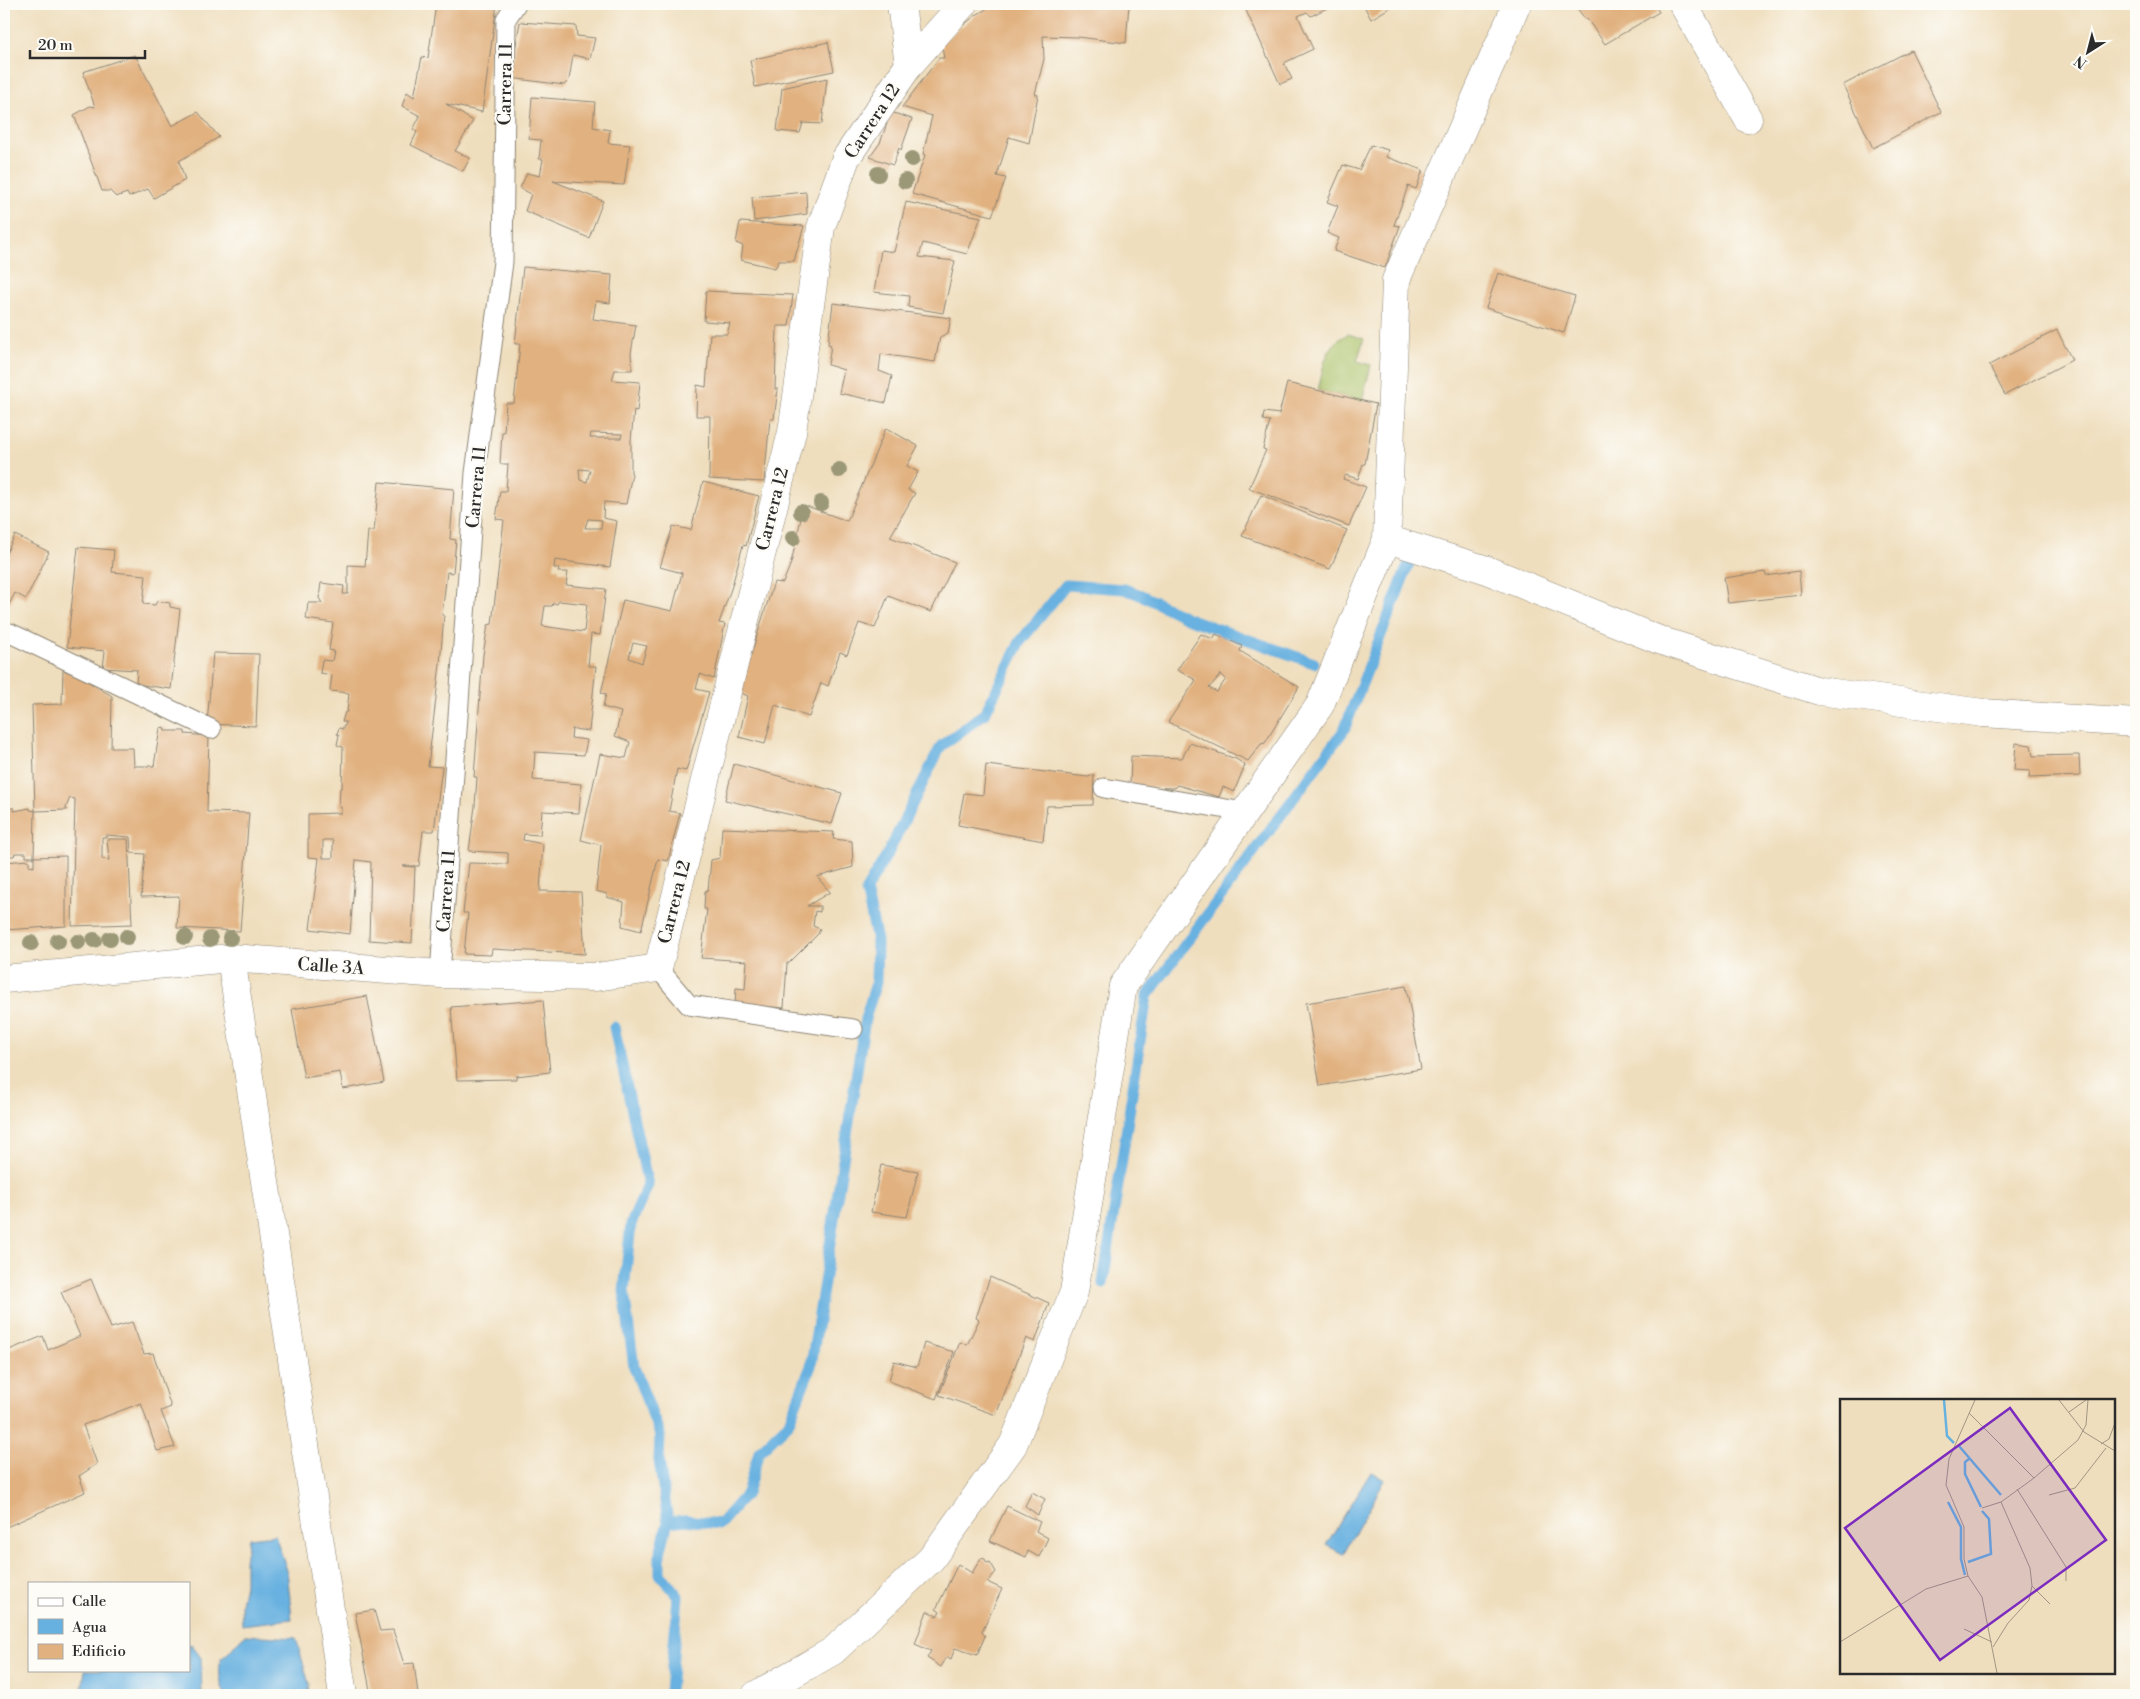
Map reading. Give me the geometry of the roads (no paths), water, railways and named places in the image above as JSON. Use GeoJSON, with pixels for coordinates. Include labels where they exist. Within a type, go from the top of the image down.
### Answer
{"type":"FeatureCollection","features":[{"type":"Feature","properties":{"kind":"street"},"geometry":{"type":"LineString","coordinates":[[901,4],[910,65]]}},
{"type":"Feature","properties":{"kind":"street","name":"Carrera 12"},"geometry":{"type":"LineString","coordinates":[[658,968],[792,432],[821,227],[846,158],[910,65],[963,4]]}},
{"type":"Feature","properties":{"kind":"street"},"geometry":{"type":"LineString","coordinates":[[756,1695],[833,1651],[931,1559],[1013,1444],[1074,1292],[1123,986],[1320,705],[1386,539],[1396,280],[1516,4]]}},
{"type":"Feature","properties":{"kind":"street"},"geometry":{"type":"LineString","coordinates":[[1683,4],[1748,119]]}},
{"type":"Feature","properties":{"kind":"street"},"geometry":{"type":"LineString","coordinates":[[1386,539],[1484,569],[1659,640],[1819,691],[1983,713],[2136,724]]}},
{"type":"Feature","properties":{"kind":"street","name":"Calle 3A"},"geometry":{"type":"LineString","coordinates":[[4,979],[232,958],[440,974],[596,978],[658,968]]}},
{"type":"Feature","properties":{"kind":"street"},"geometry":{"type":"LineString","coordinates":[[232,958],[343,1695]]}},
{"type":"Feature","properties":{"kind":"lane","name":"Carrera 11"},"geometry":{"type":"LineString","coordinates":[[440,974],[475,473],[503,262],[506,19],[516,4]]}},
{"type":"Feature","properties":{"kind":"lane"},"geometry":{"type":"LineString","coordinates":[[4,632],[10,633],[211,730]]}},
{"type":"Feature","properties":{"kind":"lane"},"geometry":{"type":"LineString","coordinates":[[1104,788],[1244,812]]}},
{"type":"Feature","properties":{"kind":"lane"},"geometry":{"type":"LineString","coordinates":[[658,968],[690,1005],[853,1029]]}},
{"type":"Feature","properties":{"kind":"water"},"geometry":{"type":"Polygon","coordinates":[[[1371,1472],[1385,1480],[1343,1554],[1326,1545],[1371,1472]]]}},
{"type":"Feature","properties":{"kind":"water"},"geometry":{"type":"Polygon","coordinates":[[[275,1535],[287,1570],[292,1619],[242,1625],[241,1604],[245,1584],[245,1560],[249,1538],[275,1535]]]}},
{"type":"Feature","properties":{"kind":"water"},"geometry":{"type":"Polygon","coordinates":[[[245,1635],[296,1638],[309,1684],[308,1695],[225,1695],[220,1677],[221,1659],[245,1635]]]}},
{"type":"Feature","properties":{"kind":"water"},"geometry":{"type":"Polygon","coordinates":[[[190,1644],[201,1658],[202,1695],[84,1695],[82,1690],[85,1672],[190,1672],[190,1644]]]}},
{"type":"Feature","properties":{"kind":"waterway"},"geometry":{"type":"LineString","coordinates":[[1103,1283],[1147,996],[1344,730],[1409,563]]}},
{"type":"Feature","properties":{"kind":"waterway"},"geometry":{"type":"LineString","coordinates":[[668,1522],[685,1520],[720,1524],[747,1493],[759,1452],[788,1424],[811,1366],[865,1019],[876,983],[877,941],[866,890],[889,851],[941,746],[985,713],[1020,642],[1066,585],[1124,589],[1141,595],[1187,618],[1314,663]]}},
{"type":"Feature","properties":{"kind":"waterway"},"geometry":{"type":"LineString","coordinates":[[614,1027],[648,1185],[631,1224],[624,1291],[634,1367],[660,1435],[659,1460],[668,1522],[660,1553],[660,1574],[678,1596],[670,1691]]}}]}
